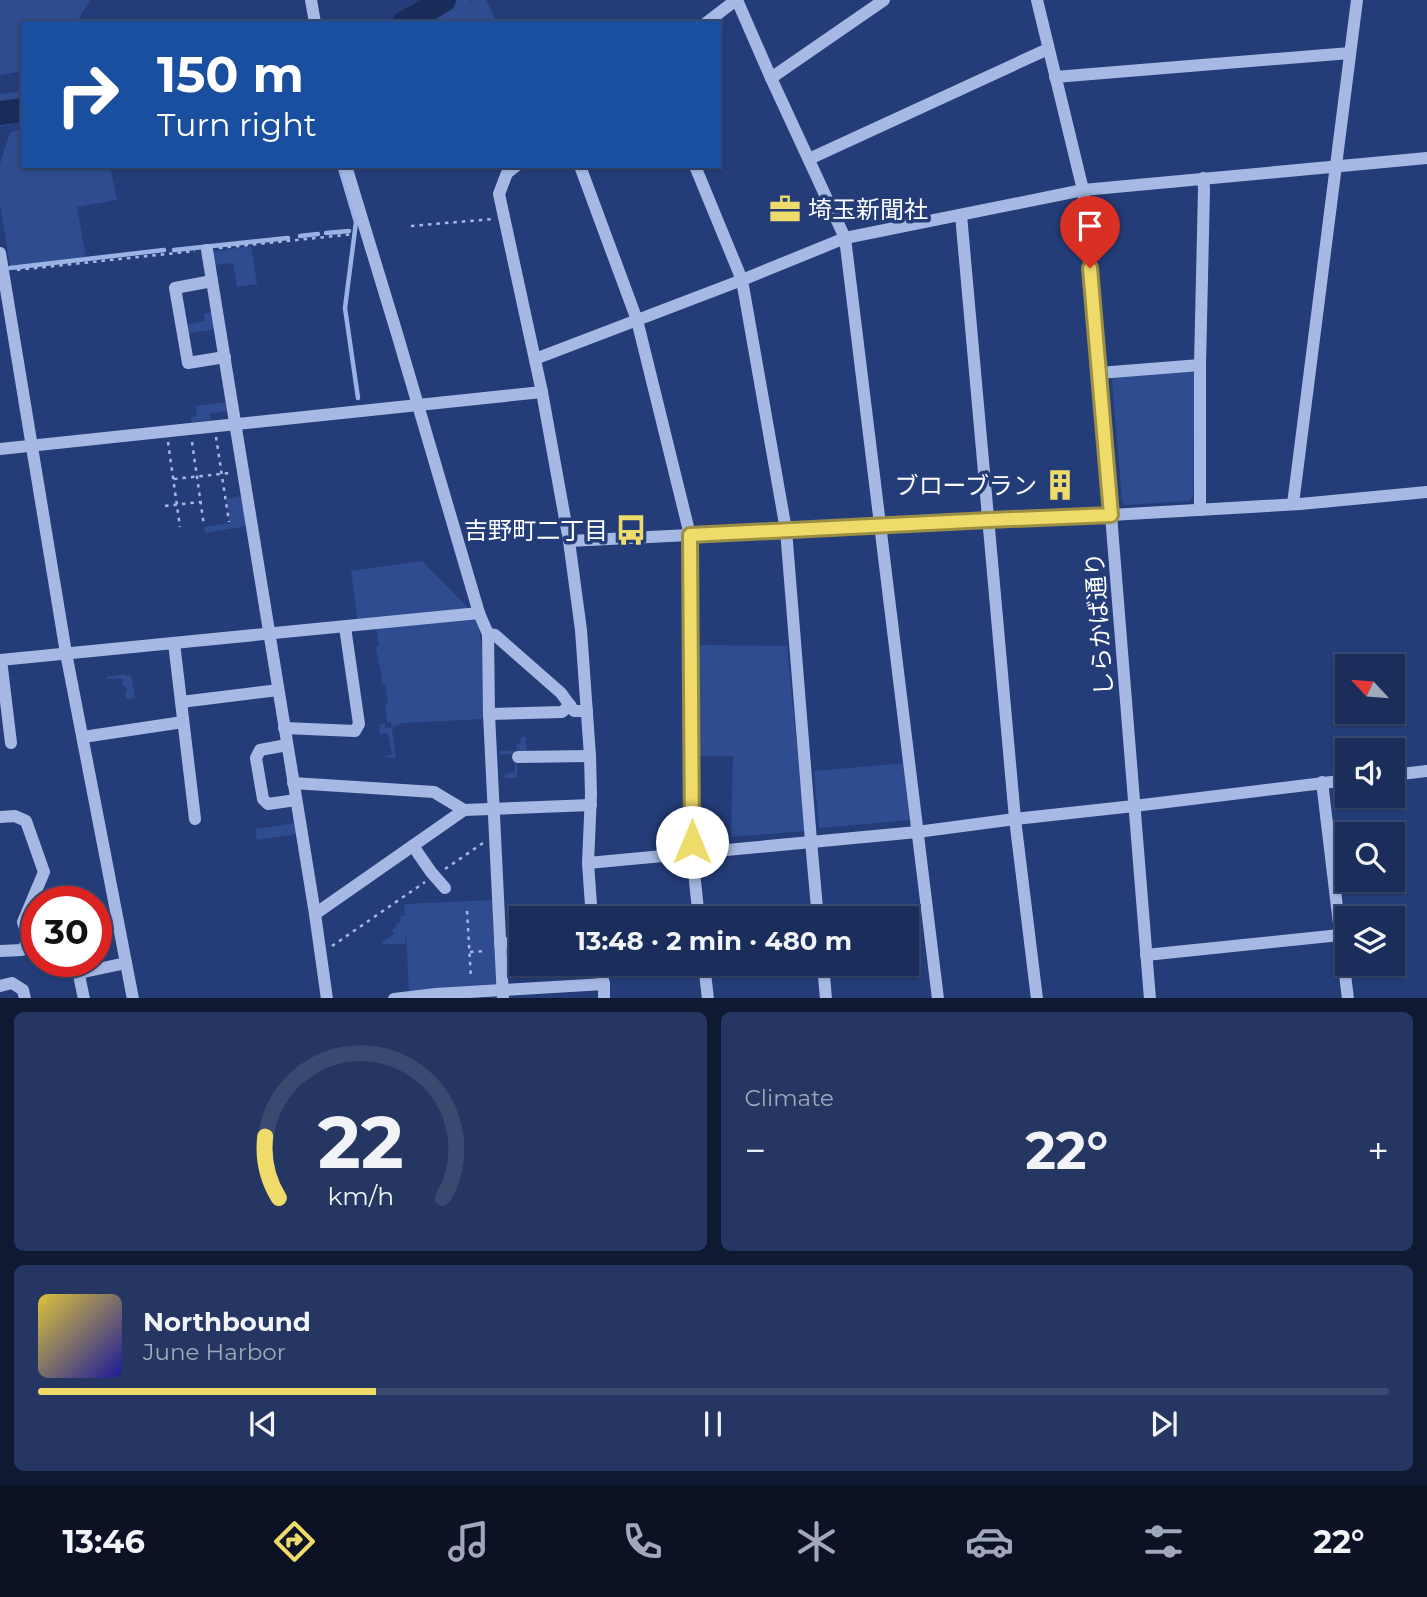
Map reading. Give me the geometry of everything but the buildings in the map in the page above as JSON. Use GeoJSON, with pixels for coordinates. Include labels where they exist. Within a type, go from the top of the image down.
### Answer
{"type":"FeatureCollection","features":[{"type":"Feature","properties":{"kind":"street"},"geometry":{"type":"LineString","coordinates":[[311,0],[315,21]]}},
{"type":"Feature","properties":{"kind":"street"},"geometry":{"type":"LineString","coordinates":[[709,21],[737,0],[845,238],[937,998]]}},
{"type":"Feature","properties":{"kind":"street"},"geometry":{"type":"LineString","coordinates":[[771,78],[884,0]]}},
{"type":"Feature","properties":{"kind":"street","name":"しらかば通り"},"geometry":{"type":"LineString","coordinates":[[1037,0],[1083,190],[1150,998]]}},
{"type":"Feature","properties":{"kind":"street"},"geometry":{"type":"LineString","coordinates":[[1293,504],[1357,0]]}},
{"type":"Feature","properties":{"kind":"street"},"geometry":{"type":"LineString","coordinates":[[809,159],[1048,49]]}},
{"type":"Feature","properties":{"kind":"street"},"geometry":{"type":"LineString","coordinates":[[1055,77],[1350,52]]}},
{"type":"Feature","properties":{"kind":"street"},"geometry":{"type":"LineString","coordinates":[[535,359],[845,238],[1083,190],[1427,158]]}},
{"type":"Feature","properties":{"kind":"street"},"geometry":{"type":"LineString","coordinates":[[347,168],[479,613],[488,634],[489,714],[503,994]]}},
{"type":"Feature","properties":{"kind":"street"},"geometry":{"type":"LineString","coordinates":[[513,168],[507,173],[499,194],[542,392],[569,541],[581,631],[590,756],[588,863],[591,906]]}},
{"type":"Feature","properties":{"kind":"street"},"geometry":{"type":"LineString","coordinates":[[581,168],[637,320],[690,535],[692,853],[698,906]]}},
{"type":"Feature","properties":{"kind":"street"},"geometry":{"type":"LineString","coordinates":[[696,168],[742,280],[786,530],[817,906]]}},
{"type":"Feature","properties":{"kind":"street"},"geometry":{"type":"LineString","coordinates":[[1200,510],[1203,178]]}},
{"type":"Feature","properties":{"kind":"street"},"geometry":{"type":"LineString","coordinates":[[961,215],[1016,819],[1037,998]]}},
{"type":"Feature","properties":{"kind":"street"},"geometry":{"type":"LineString","coordinates":[[207,250],[327,998]]}},
{"type":"Feature","properties":{"kind":"street"},"geometry":{"type":"LineString","coordinates":[[0,253],[66,653],[133,998]]}},
{"type":"Feature","properties":{"kind":"street"},"geometry":{"type":"LineString","coordinates":[[212,281],[175,288],[188,363],[225,357]]}},
{"type":"Feature","properties":{"kind":"street"},"geometry":{"type":"LineString","coordinates":[[1099,373],[1200,365]]}},
{"type":"Feature","properties":{"kind":"street"},"geometry":{"type":"LineString","coordinates":[[0,449],[542,392]]}},
{"type":"Feature","properties":{"kind":"street"},"geometry":{"type":"LineString","coordinates":[[569,541],[1111,515],[1427,493]]}},
{"type":"Feature","properties":{"kind":"street"},"geometry":{"type":"LineString","coordinates":[[11,743],[0,660],[479,613]]}},
{"type":"Feature","properties":{"kind":"street"},"geometry":{"type":"LineString","coordinates":[[284,727],[355,731],[359,724],[345,627]]}},
{"type":"Feature","properties":{"kind":"street"},"geometry":{"type":"LineString","coordinates":[[488,634],[495,635],[529,664],[561,693],[574,711],[587,711]]}},
{"type":"Feature","properties":{"kind":"street"},"geometry":{"type":"LineString","coordinates":[[174,643],[195,819]]}},
{"type":"Feature","properties":{"kind":"street"},"geometry":{"type":"LineString","coordinates":[[181,702],[278,690]]}},
{"type":"Feature","properties":{"kind":"street"},"geometry":{"type":"LineString","coordinates":[[489,714],[562,712],[570,705]]}},
{"type":"Feature","properties":{"kind":"street"},"geometry":{"type":"LineString","coordinates":[[83,737],[183,722]]}},
{"type":"Feature","properties":{"kind":"street"},"geometry":{"type":"LineString","coordinates":[[287,745],[260,750],[256,758],[263,799],[268,804],[296,800]]}},
{"type":"Feature","properties":{"kind":"street"},"geometry":{"type":"LineString","coordinates":[[518,757],[590,756]]}},
{"type":"Feature","properties":{"kind":"street"},"geometry":{"type":"LineString","coordinates":[[1405,774],[1427,771]]}},
{"type":"Feature","properties":{"kind":"street"},"geometry":{"type":"LineString","coordinates":[[588,863],[917,832],[1335,781]]}},
{"type":"Feature","properties":{"kind":"street"},"geometry":{"type":"LineString","coordinates":[[1322,782],[1337,906]]}},
{"type":"Feature","properties":{"kind":"street"},"geometry":{"type":"LineString","coordinates":[[293,783],[434,792],[464,810],[591,805]]}},
{"type":"Feature","properties":{"kind":"street"},"geometry":{"type":"LineString","coordinates":[[315,914],[464,810]]}},
{"type":"Feature","properties":{"kind":"street"},"geometry":{"type":"LineString","coordinates":[[0,817],[15,816],[26,821],[44,872],[23,922],[29,940],[22,950],[0,951]]}},
{"type":"Feature","properties":{"kind":"street"},"geometry":{"type":"LineString","coordinates":[[413,846],[445,888]]}},
{"type":"Feature","properties":{"kind":"street"},"geometry":{"type":"LineString","coordinates":[[1146,955],[1335,936]]}},
{"type":"Feature","properties":{"kind":"street"},"geometry":{"type":"LineString","coordinates":[[500,947],[509,945]]}},
{"type":"Feature","properties":{"kind":"street"},"geometry":{"type":"LineString","coordinates":[[112,964],[126,963]]}},
{"type":"Feature","properties":{"kind":"street"},"geometry":{"type":"LineString","coordinates":[[602,976],[604,998]]}},
{"type":"Feature","properties":{"kind":"street"},"geometry":{"type":"LineString","coordinates":[[705,976],[708,998]]}},
{"type":"Feature","properties":{"kind":"street"},"geometry":{"type":"LineString","coordinates":[[824,976],[826,998]]}},
{"type":"Feature","properties":{"kind":"street"},"geometry":{"type":"LineString","coordinates":[[1345,976],[1348,998]]}},
{"type":"Feature","properties":{"kind":"street"},"geometry":{"type":"LineString","coordinates":[[79,977],[84,998]]}},
{"type":"Feature","properties":{"kind":"street"},"geometry":{"type":"LineString","coordinates":[[0,986],[12,983],[23,989],[25,998]]}},
{"type":"Feature","properties":{"kind":"street"},"geometry":{"type":"LineString","coordinates":[[401,998],[436,993],[503,994],[604,984]]}},
{"type":"Feature","properties":{"kind":"path"},"geometry":{"type":"LineString","coordinates":[[411,226],[503,218]]}},
{"type":"Feature","properties":{"kind":"path"},"geometry":{"type":"LineString","coordinates":[[3,271],[352,234]]}},
{"type":"Feature","properties":{"kind":"path"},"geometry":{"type":"LineString","coordinates":[[215,427],[229,523]]}},
{"type":"Feature","properties":{"kind":"path"},"geometry":{"type":"LineString","coordinates":[[191,430],[204,526]]}},
{"type":"Feature","properties":{"kind":"path"},"geometry":{"type":"LineString","coordinates":[[167,432],[180,527]]}},
{"type":"Feature","properties":{"kind":"path"},"geometry":{"type":"LineString","coordinates":[[173,479],[243,471]]}},
{"type":"Feature","properties":{"kind":"path"},"geometry":{"type":"LineString","coordinates":[[165,506],[201,502]]}},
{"type":"Feature","properties":{"kind":"path"},"geometry":{"type":"LineString","coordinates":[[321,953],[495,837]]}},
{"type":"Feature","properties":{"kind":"path"},"geometry":{"type":"LineString","coordinates":[[467,911],[471,986]]}},
{"type":"Feature","properties":{"kind":"path"},"geometry":{"type":"LineString","coordinates":[[470,952],[500,947]]}},
{"type":"Feature","properties":{"kind":"shaded area"},"geometry":{"type":"Polygon","coordinates":[[[0,0],[90,0],[77,21],[21,21],[21,69],[0,75],[0,0]]]}},
{"type":"Feature","properties":{"kind":"shaded area"},"geometry":{"type":"Polygon","coordinates":[[[455,0],[472,0],[469,4],[474,0],[486,0],[496,21],[418,21],[455,0]]]}},
{"type":"Feature","properties":{"kind":"shaded area"},"geometry":{"type":"Polygon","coordinates":[[[21,91],[21,107],[0,110],[0,94],[21,91]]]}},
{"type":"Feature","properties":{"kind":"shaded area"},"geometry":{"type":"Polygon","coordinates":[[[21,112],[21,123],[0,126],[0,116],[21,112]]]}},
{"type":"Feature","properties":{"kind":"shaded area"},"geometry":{"type":"Polygon","coordinates":[[[21,129],[21,168],[110,168],[117,200],[77,207],[86,258],[10,267],[0,203],[0,164],[10,132],[21,129]]]}},
{"type":"Feature","properties":{"kind":"shaded area"},"geometry":{"type":"Polygon","coordinates":[[[251,246],[257,284],[237,287],[233,263],[214,265],[211,252],[251,246]]]}},
{"type":"Feature","properties":{"kind":"shaded area"},"geometry":{"type":"Polygon","coordinates":[[[212,312],[215,329],[186,334],[185,325],[205,321],[204,314],[212,312]]]}},
{"type":"Feature","properties":{"kind":"shaded area"},"geometry":{"type":"Polygon","coordinates":[[[1189,369],[1195,373],[1193,496],[1189,501],[1125,505],[1122,501],[1112,380],[1115,375],[1189,369]]]}},
{"type":"Feature","properties":{"kind":"shaded area"},"geometry":{"type":"Polygon","coordinates":[[[226,402],[228,411],[210,414],[211,420],[192,422],[191,417],[197,416],[196,406],[226,402]]]}},
{"type":"Feature","properties":{"kind":"shaded area"},"geometry":{"type":"Polygon","coordinates":[[[244,496],[248,526],[205,533],[204,527],[230,523],[226,499],[244,496]]]}},
{"type":"Feature","properties":{"kind":"shaded area"},"geometry":{"type":"Polygon","coordinates":[[[422,561],[471,611],[358,622],[351,571],[422,561]]]}},
{"type":"Feature","properties":{"kind":"shaded area"},"geometry":{"type":"Polygon","coordinates":[[[474,616],[478,620],[482,652],[484,719],[403,723],[392,728],[396,758],[381,757],[392,754],[388,733],[380,734],[379,725],[392,727],[386,717],[385,704],[388,703],[376,647],[379,646],[376,626],[474,616]]]}},
{"type":"Feature","properties":{"kind":"shaded area"},"geometry":{"type":"Polygon","coordinates":[[[698,645],[787,646],[805,831],[731,837],[733,756],[699,756],[698,645]]]}},
{"type":"Feature","properties":{"kind":"shaded area"},"geometry":{"type":"Polygon","coordinates":[[[131,675],[135,698],[126,699],[126,686],[123,686],[122,678],[106,679],[131,675]]]}},
{"type":"Feature","properties":{"kind":"shaded area"},"geometry":{"type":"Polygon","coordinates":[[[521,737],[526,737],[526,754],[517,759],[517,778],[505,778],[505,774],[515,772],[513,754],[499,754],[499,751],[517,751],[521,737]]]}},
{"type":"Feature","properties":{"kind":"shaded area"},"geometry":{"type":"Polygon","coordinates":[[[906,763],[911,820],[819,828],[814,771],[906,763]]]}},
{"type":"Feature","properties":{"kind":"shaded area"},"geometry":{"type":"Polygon","coordinates":[[[295,823],[297,834],[257,840],[255,829],[295,823]]]}},
{"type":"Feature","properties":{"kind":"shaded area"},"geometry":{"type":"Polygon","coordinates":[[[496,900],[499,985],[409,992],[406,932],[405,944],[382,942],[394,934],[392,930],[395,925],[401,921],[400,917],[405,916],[404,904],[496,900]]]}},
{"type":"Feature","properties":{"kind":"waterway"},"geometry":{"type":"LineString","coordinates":[[408,21],[444,0]]}},
{"type":"Feature","properties":{"kind":"waterway"},"geometry":{"type":"LineString","coordinates":[[0,113],[21,110]]}},
{"type":"Feature","properties":{"kind":"waterway"},"geometry":{"type":"LineString","coordinates":[[340,168],[356,222],[345,308],[358,398]]}},
{"type":"Feature","properties":{"kind":"waterway"},"geometry":{"type":"LineString","coordinates":[[326,233],[349,231]]}},
{"type":"Feature","properties":{"kind":"waterway"},"geometry":{"type":"LineString","coordinates":[[300,236],[318,234]]}},
{"type":"Feature","properties":{"kind":"waterway"},"geometry":{"type":"LineString","coordinates":[[174,250],[288,238]]}},
{"type":"Feature","properties":{"kind":"waterway"},"geometry":{"type":"LineString","coordinates":[[10,268],[164,250]]}},
{"type":"Feature","properties":{"kind":"place","name":"埼玉新聞社"},"geometry":{"type":"Point","coordinates":[785,209]}},
{"type":"Feature","properties":{"kind":"place","name":"ブローブラン"},"geometry":{"type":"Point","coordinates":[1060,485]}},
{"type":"Feature","properties":{"kind":"place","name":"吉野町二丁目"},"geometry":{"type":"Point","coordinates":[631,530]}},
{"type":"Feature","properties":{"kind":"route"},"geometry":{"type":"LineString","coordinates":[[692,842],[690,535],[1111,515],[1090,268]]}}]}
